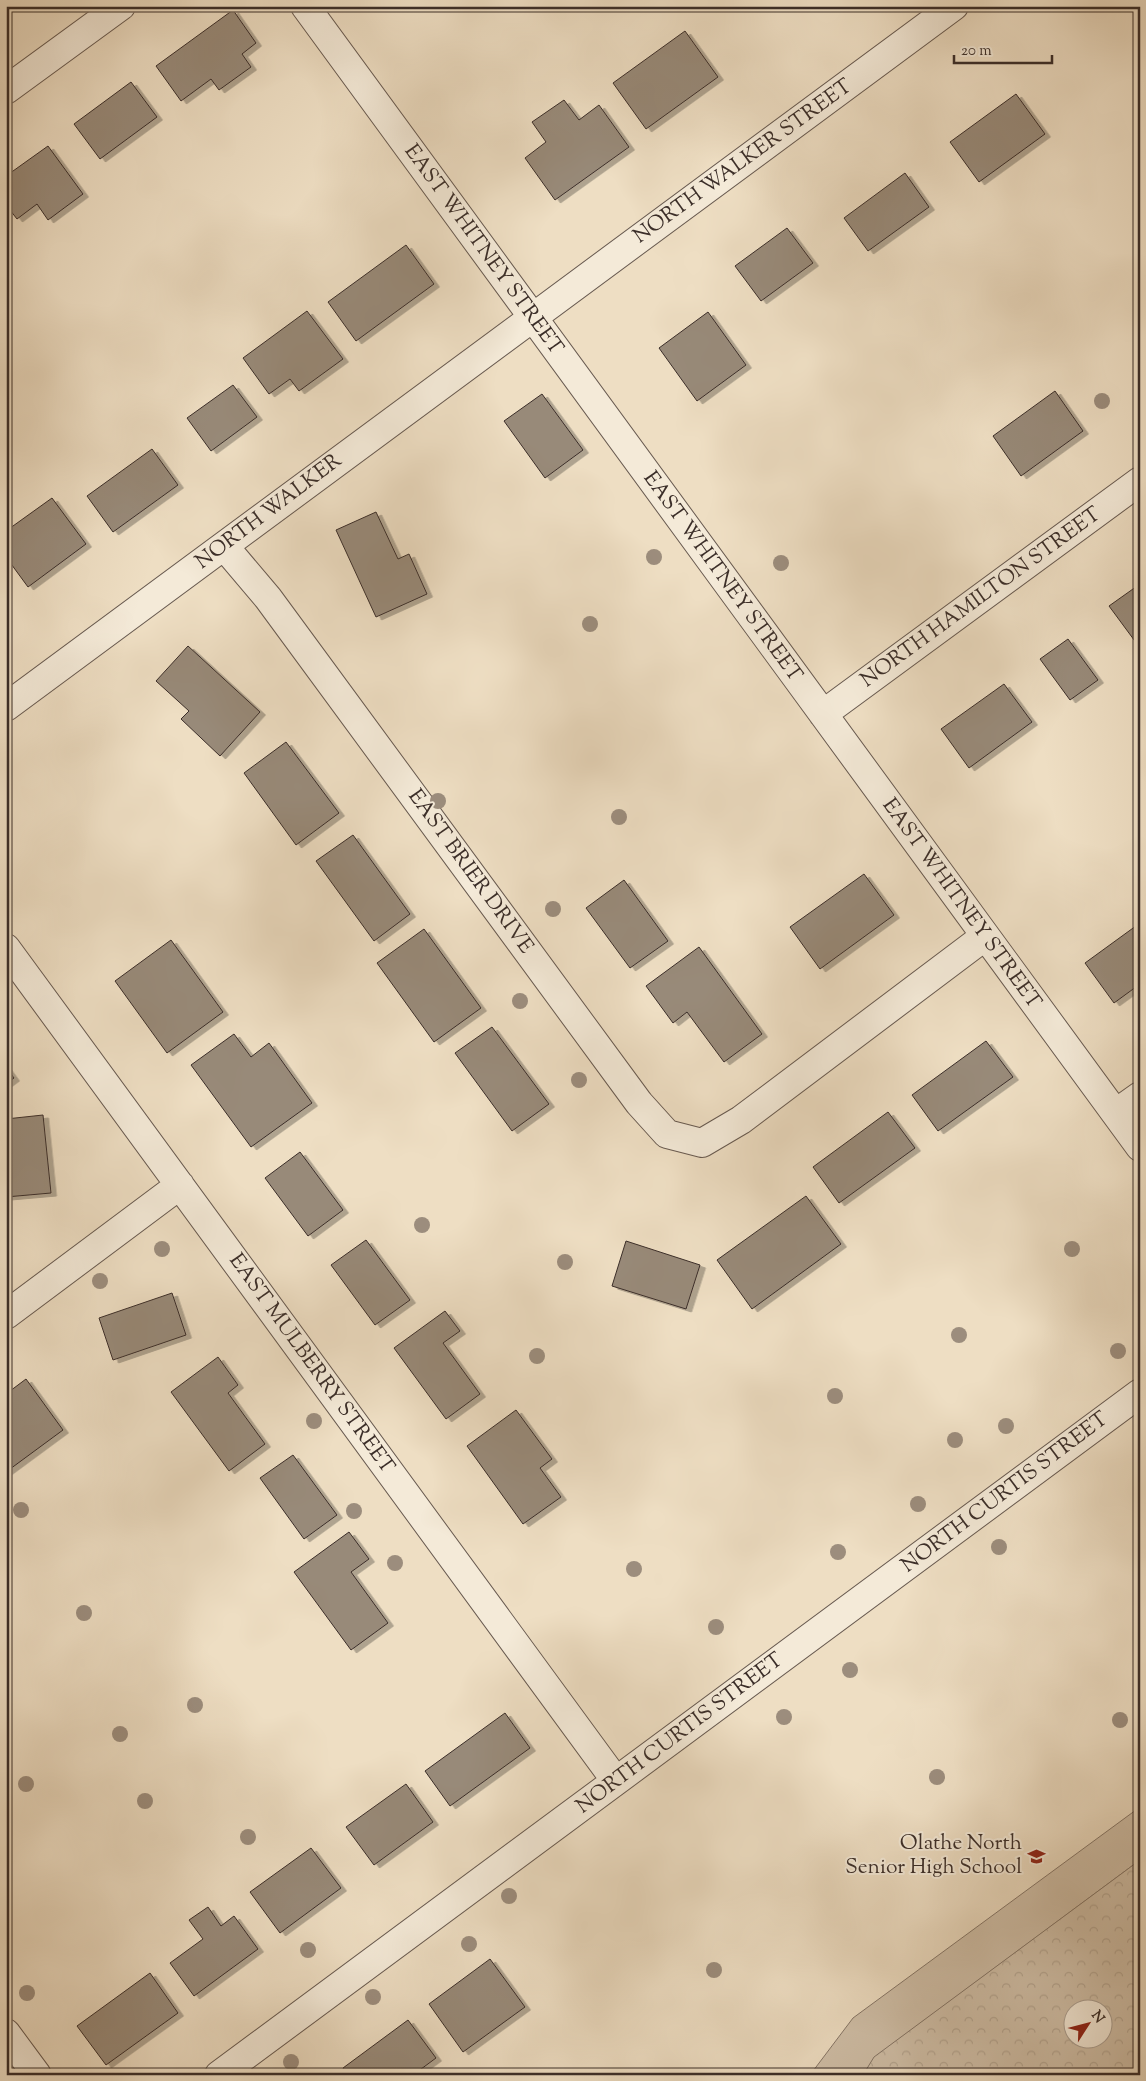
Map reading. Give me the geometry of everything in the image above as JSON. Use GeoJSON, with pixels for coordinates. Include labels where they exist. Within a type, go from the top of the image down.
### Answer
{"type":"FeatureCollection","features":[{"type":"Feature","properties":{"kind":"street"},"geometry":{"type":"LineString","coordinates":[[6,90],[121,6]]}},
{"type":"Feature","properties":{"kind":"street","name":"EAST WHITNEY STREET"},"geometry":{"type":"LineString","coordinates":[[305,6],[984,937],[1140,1147]]}},
{"type":"Feature","properties":{"kind":"street","name":"NORTH WALKER STREET"},"geometry":{"type":"LineString","coordinates":[[532,317],[954,6]]}},
{"type":"Feature","properties":{"kind":"street","name":"NORTH WALKER"},"geometry":{"type":"LineString","coordinates":[[6,707],[532,317]]}},
{"type":"Feature","properties":{"kind":"street","name":"NORTH HAMILTON STREET"},"geometry":{"type":"LineString","coordinates":[[823,714],[1140,481]]}},
{"type":"Feature","properties":{"kind":"street","name":"EAST BRIER DRIVE"},"geometry":{"type":"LineString","coordinates":[[224,546],[268,598],[650,1116],[667,1134],[702,1143],[741,1120],[984,937]]}},
{"type":"Feature","properties":{"kind":"street","name":"EAST MULBERRY STREET"},"geometry":{"type":"LineString","coordinates":[[6,948],[616,1781]]}},
{"type":"Feature","properties":{"kind":"street"},"geometry":{"type":"LineString","coordinates":[[1116,1113],[1140,1096]]}},
{"type":"Feature","properties":{"kind":"street"},"geometry":{"type":"LineString","coordinates":[[6,1315],[180,1185]]}},
{"type":"Feature","properties":{"kind":"street","name":"NORTH CURTIS STREET"},"geometry":{"type":"LineString","coordinates":[[219,2075],[1140,1393]]}},
{"type":"Feature","properties":{"kind":"street"},"geometry":{"type":"LineString","coordinates":[[6,2033],[37,2075]]}},
{"type":"Feature","properties":{"kind":"green space"},"geometry":{"type":"Polygon","coordinates":[[[1140,1807],[1140,1860],[875,2057],[863,2075],[810,2075],[853,2018],[1140,1807]]]}},
{"type":"Feature","properties":{"kind":"green space"},"geometry":{"type":"Polygon","coordinates":[[[1140,1860],[1140,2075],[863,2075],[874,2057],[1140,1860]]]}},
{"type":"Feature","properties":{"kind":"building"},"geometry":{"type":"Polygon","coordinates":[[[233,10],[256,43],[242,54],[251,67],[219,90],[211,79],[181,101],[156,66],[233,10]]]}},
{"type":"Feature","properties":{"kind":"building"},"geometry":{"type":"Polygon","coordinates":[[[685,31],[718,77],[646,129],[613,83],[685,31]]]}},
{"type":"Feature","properties":{"kind":"building"},"geometry":{"type":"Polygon","coordinates":[[[131,82],[157,117],[100,159],[74,124],[131,82]]]}},
{"type":"Feature","properties":{"kind":"building"},"geometry":{"type":"Polygon","coordinates":[[[1016,94],[1045,134],[979,182],[950,142],[1016,94]]]}},
{"type":"Feature","properties":{"kind":"building"},"geometry":{"type":"Polygon","coordinates":[[[564,100],[579,120],[599,105],[629,147],[555,200],[525,158],[546,142],[532,122],[564,100]]]}},
{"type":"Feature","properties":{"kind":"building"},"geometry":{"type":"Polygon","coordinates":[[[48,146],[83,194],[48,220],[37,204],[17,219],[6,205],[6,176],[48,146]]]}},
{"type":"Feature","properties":{"kind":"building"},"geometry":{"type":"Polygon","coordinates":[[[905,173],[929,207],[868,251],[844,218],[905,173]]]}},
{"type":"Feature","properties":{"kind":"building"},"geometry":{"type":"Polygon","coordinates":[[[787,228],[813,263],[761,301],[735,266],[787,228]]]}},
{"type":"Feature","properties":{"kind":"building"},"geometry":{"type":"Polygon","coordinates":[[[406,245],[434,284],[356,341],[328,302],[406,245]]]}},
{"type":"Feature","properties":{"kind":"building"},"geometry":{"type":"Polygon","coordinates":[[[307,311],[343,359],[299,391],[290,379],[269,394],[243,358],[307,311]]]}},
{"type":"Feature","properties":{"kind":"building"},"geometry":{"type":"Polygon","coordinates":[[[708,312],[746,365],[697,401],[659,348],[708,312]]]}},
{"type":"Feature","properties":{"kind":"building"},"geometry":{"type":"Polygon","coordinates":[[[233,385],[257,417],[211,451],[187,418],[233,385]]]}},
{"type":"Feature","properties":{"kind":"building"},"geometry":{"type":"Polygon","coordinates":[[[1055,391],[1083,431],[1021,476],[993,436],[1055,391]]]}},
{"type":"Feature","properties":{"kind":"building"},"geometry":{"type":"Polygon","coordinates":[[[542,394],[583,450],[545,478],[504,421],[542,394]]]}},
{"type":"Feature","properties":{"kind":"building"},"geometry":{"type":"Polygon","coordinates":[[[152,449],[178,485],[113,532],[87,496],[152,449]]]}},
{"type":"Feature","properties":{"kind":"building"},"geometry":{"type":"Polygon","coordinates":[[[52,498],[86,544],[28,587],[6,557],[6,531],[52,498]]]}},
{"type":"Feature","properties":{"kind":"building"},"geometry":{"type":"Polygon","coordinates":[[[376,512],[398,559],[409,554],[427,594],[376,617],[336,530],[376,512]]]}},
{"type":"Feature","properties":{"kind":"building"},"geometry":{"type":"Polygon","coordinates":[[[1140,584],[1140,648],[1109,606],[1140,584]]]}},
{"type":"Feature","properties":{"kind":"building"},"geometry":{"type":"Polygon","coordinates":[[[1068,639],[1098,680],[1070,700],[1040,659],[1068,639]]]}},
{"type":"Feature","properties":{"kind":"building"},"geometry":{"type":"Polygon","coordinates":[[[188,646],[260,712],[220,756],[181,719],[189,711],[156,681],[188,646]]]}},
{"type":"Feature","properties":{"kind":"building"},"geometry":{"type":"Polygon","coordinates":[[[1004,684],[1032,722],[969,768],[941,729],[1004,684]]]}},
{"type":"Feature","properties":{"kind":"building"},"geometry":{"type":"Polygon","coordinates":[[[286,742],[339,813],[296,845],[244,773],[286,742]]]}},
{"type":"Feature","properties":{"kind":"building"},"geometry":{"type":"Polygon","coordinates":[[[353,835],[410,914],[374,941],[316,861],[353,835]]]}},
{"type":"Feature","properties":{"kind":"building"},"geometry":{"type":"Polygon","coordinates":[[[864,874],[894,915],[820,969],[790,927],[864,874]]]}},
{"type":"Feature","properties":{"kind":"building"},"geometry":{"type":"Polygon","coordinates":[[[624,880],[668,941],[630,968],[586,908],[624,880]]]}},
{"type":"Feature","properties":{"kind":"building"},"geometry":{"type":"Polygon","coordinates":[[[1140,923],[1140,984],[1114,1003],[1085,963],[1140,923]]]}},
{"type":"Feature","properties":{"kind":"building"},"geometry":{"type":"Polygon","coordinates":[[[424,929],[481,1008],[434,1042],[377,963],[424,929]]]}},
{"type":"Feature","properties":{"kind":"building"},"geometry":{"type":"Polygon","coordinates":[[[171,940],[223,1012],[167,1053],[115,981],[171,940]]]}},
{"type":"Feature","properties":{"kind":"building"},"geometry":{"type":"Polygon","coordinates":[[[699,947],[762,1034],[724,1062],[687,1012],[673,1023],[646,986],[699,947]]]}},
{"type":"Feature","properties":{"kind":"building"},"geometry":{"type":"Polygon","coordinates":[[[492,1027],[549,1104],[512,1131],[455,1053],[492,1027]]]}},
{"type":"Feature","properties":{"kind":"building"},"geometry":{"type":"Polygon","coordinates":[[[234,1034],[251,1057],[269,1043],[312,1103],[251,1147],[191,1065],[234,1034]]]}},
{"type":"Feature","properties":{"kind":"building"},"geometry":{"type":"Polygon","coordinates":[[[986,1041],[1013,1077],[938,1131],[912,1095],[986,1041]]]}},
{"type":"Feature","properties":{"kind":"building"},"geometry":{"type":"Polygon","coordinates":[[[6,1067],[14,1078],[6,1084],[6,1067]]]}},
{"type":"Feature","properties":{"kind":"building"},"geometry":{"type":"Polygon","coordinates":[[[888,1112],[915,1148],[839,1203],[813,1167],[888,1112]]]}},
{"type":"Feature","properties":{"kind":"building"},"geometry":{"type":"Polygon","coordinates":[[[43,1115],[51,1193],[6,1197],[6,1119],[43,1115]]]}},
{"type":"Feature","properties":{"kind":"building"},"geometry":{"type":"Polygon","coordinates":[[[300,1152],[343,1210],[308,1236],[265,1178],[300,1152]]]}},
{"type":"Feature","properties":{"kind":"building"},"geometry":{"type":"Polygon","coordinates":[[[806,1196],[841,1244],[752,1309],[717,1260],[806,1196]]]}},
{"type":"Feature","properties":{"kind":"building"},"geometry":{"type":"Polygon","coordinates":[[[366,1240],[410,1300],[375,1325],[331,1265],[366,1240]]]}},
{"type":"Feature","properties":{"kind":"building"},"geometry":{"type":"Polygon","coordinates":[[[626,1241],[700,1265],[686,1309],[612,1286],[626,1241]]]}},
{"type":"Feature","properties":{"kind":"building"},"geometry":{"type":"Polygon","coordinates":[[[172,1293],[186,1335],[113,1360],[99,1318],[172,1293]]]}},
{"type":"Feature","properties":{"kind":"building"},"geometry":{"type":"Polygon","coordinates":[[[445,1311],[460,1331],[443,1343],[480,1394],[446,1419],[394,1348],[445,1311]]]}},
{"type":"Feature","properties":{"kind":"building"},"geometry":{"type":"Polygon","coordinates":[[[218,1357],[238,1385],[228,1393],[265,1444],[229,1471],[171,1392],[218,1357]]]}},
{"type":"Feature","properties":{"kind":"building"},"geometry":{"type":"Polygon","coordinates":[[[26,1379],[63,1430],[6,1472],[6,1394],[26,1379]]]}},
{"type":"Feature","properties":{"kind":"building"},"geometry":{"type":"Polygon","coordinates":[[[516,1410],[552,1459],[540,1468],[561,1497],[523,1524],[467,1446],[516,1410]]]}},
{"type":"Feature","properties":{"kind":"building"},"geometry":{"type":"Polygon","coordinates":[[[293,1455],[337,1515],[304,1539],[260,1478],[293,1455]]]}},
{"type":"Feature","properties":{"kind":"building"},"geometry":{"type":"Polygon","coordinates":[[[349,1532],[369,1559],[351,1572],[388,1623],[351,1650],[294,1572],[349,1532]]]}},
{"type":"Feature","properties":{"kind":"building"},"geometry":{"type":"Polygon","coordinates":[[[505,1713],[530,1748],[450,1806],[425,1771],[505,1713]]]}},
{"type":"Feature","properties":{"kind":"building"},"geometry":{"type":"Polygon","coordinates":[[[406,1784],[433,1822],[374,1865],[346,1827],[406,1784]]]}},
{"type":"Feature","properties":{"kind":"building"},"geometry":{"type":"Polygon","coordinates":[[[311,1848],[341,1888],[280,1933],[250,1892],[311,1848]]]}},
{"type":"Feature","properties":{"kind":"building"},"geometry":{"type":"Polygon","coordinates":[[[208,1907],[221,1926],[234,1916],[258,1949],[194,1996],[170,1963],[203,1939],[189,1920],[208,1907]]]}},
{"type":"Feature","properties":{"kind":"building"},"geometry":{"type":"Polygon","coordinates":[[[490,1959],[525,2007],[463,2052],[429,2004],[490,1959]]]}},
{"type":"Feature","properties":{"kind":"building"},"geometry":{"type":"Polygon","coordinates":[[[150,1973],[178,2013],[106,2065],[77,2026],[150,1973]]]}},
{"type":"Feature","properties":{"kind":"building"},"geometry":{"type":"Polygon","coordinates":[[[408,2020],[436,2058],[413,2075],[347,2075],[343,2068],[408,2020]]]}},
{"type":"Feature","properties":{"kind":"place","name":"Olathe North Senior High School"},"geometry":{"type":"Point","coordinates":[1036,1856]}}]}
